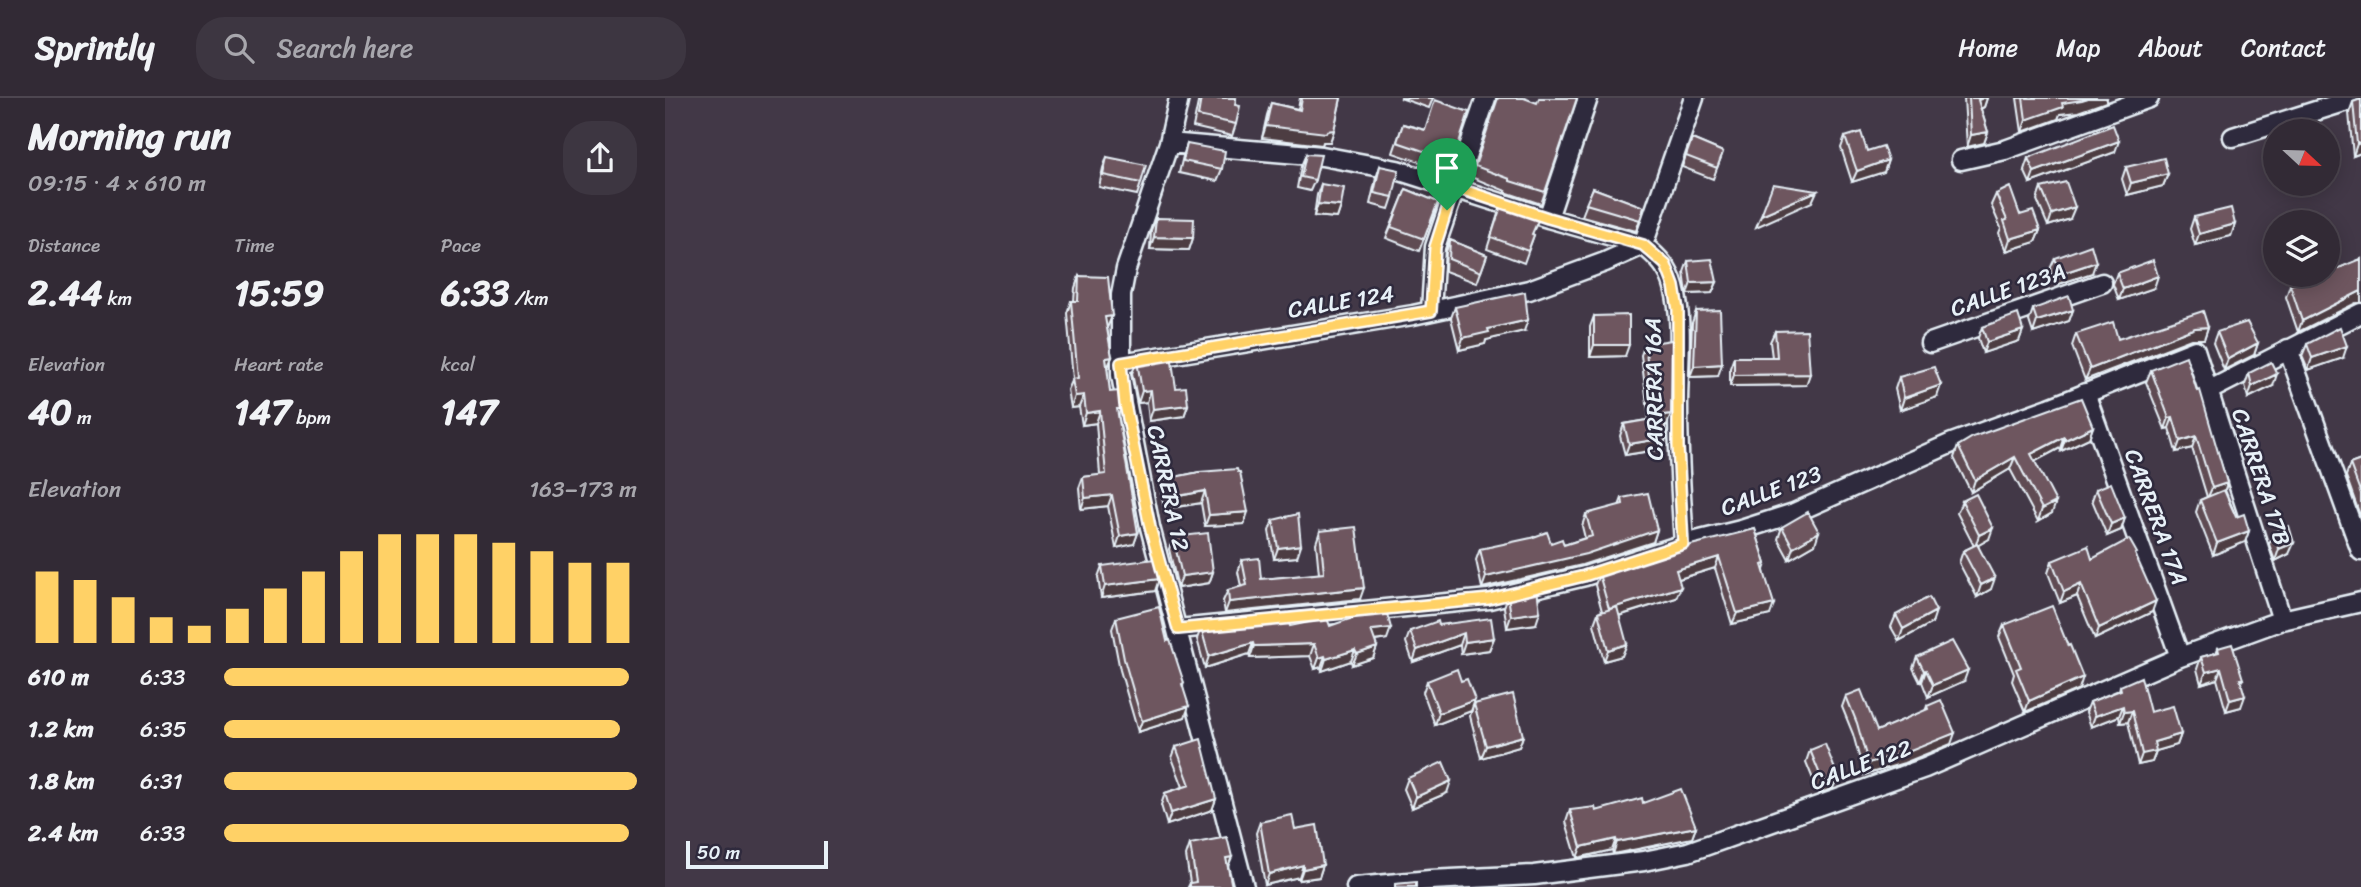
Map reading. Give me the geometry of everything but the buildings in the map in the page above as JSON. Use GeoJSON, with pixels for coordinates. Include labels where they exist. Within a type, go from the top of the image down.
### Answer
{"type":"FeatureCollection","features":[{"type":"Feature","properties":{"kind":"street","name":"CARRERA 12"},"geometry":{"type":"LineString","coordinates":[[1179,98],[1169,143],[1150,205],[1126,269],[1121,295],[1121,363],[1125,404],[1150,527],[1244,887]]}},
{"type":"Feature","properties":{"kind":"street"},"geometry":{"type":"LineString","coordinates":[[1431,311],[1435,247],[1486,98]]}},
{"type":"Feature","properties":{"kind":"street"},"geometry":{"type":"LineString","coordinates":[[1548,218],[1588,98]]}},
{"type":"Feature","properties":{"kind":"street"},"geometry":{"type":"LineString","coordinates":[[1169,143],[1322,156],[1397,170],[1643,245],[1694,98]]}},
{"type":"Feature","properties":{"kind":"street"},"geometry":{"type":"LineString","coordinates":[[1961,160],[2005,150],[2149,98]]}},
{"type":"Feature","properties":{"kind":"street"},"geometry":{"type":"LineString","coordinates":[[2233,137],[2335,102],[2357,98]]}},
{"type":"Feature","properties":{"kind":"street","name":"CALLE 124"},"geometry":{"type":"LineString","coordinates":[[1121,363],[1431,311],[1529,290],[1643,245]]}},
{"type":"Feature","properties":{"kind":"street","name":"CARRERA 16A"},"geometry":{"type":"LineString","coordinates":[[1643,245],[1666,265],[1677,301],[1678,446],[1683,544]]}},
{"type":"Feature","properties":{"kind":"street","name":"CALLE 123A"},"geometry":{"type":"LineString","coordinates":[[1930,343],[2102,283]]}},
{"type":"Feature","properties":{"kind":"street"},"geometry":{"type":"LineString","coordinates":[[2208,391],[2361,313]]}},
{"type":"Feature","properties":{"kind":"street"},"geometry":{"type":"LineString","coordinates":[[2288,349],[2361,551]]}},
{"type":"Feature","properties":{"kind":"street","name":"CALLE 123"},"geometry":{"type":"LineString","coordinates":[[1178,629],[1489,599],[1584,576],[1683,544],[1741,530],[1794,513],[1952,443],[2195,350]]}},
{"type":"Feature","properties":{"kind":"street","name":"CARRERA 17B"},"geometry":{"type":"LineString","coordinates":[[2195,350],[2282,620]]}},
{"type":"Feature","properties":{"kind":"street","name":"CARRERA 17A"},"geometry":{"type":"LineString","coordinates":[[2085,393],[2180,657]]}},
{"type":"Feature","properties":{"kind":"street","name":"CALLE 122"},"geometry":{"type":"LineString","coordinates":[[1356,887],[1534,874],[1644,861],[1688,852],[1925,768],[2180,657],[2282,620],[2361,602]]}},
{"type":"Feature","properties":{"kind":"route"},"geometry":{"type":"LineString","coordinates":[[1454,187],[1643,245],[1666,265],[1674,286],[1678,310],[1678,446],[1683,544],[1584,576],[1489,599],[1178,629],[1150,527],[1125,404],[1121,363],[1431,311],[1435,247],[1447,210],[1454,187]]}}]}
